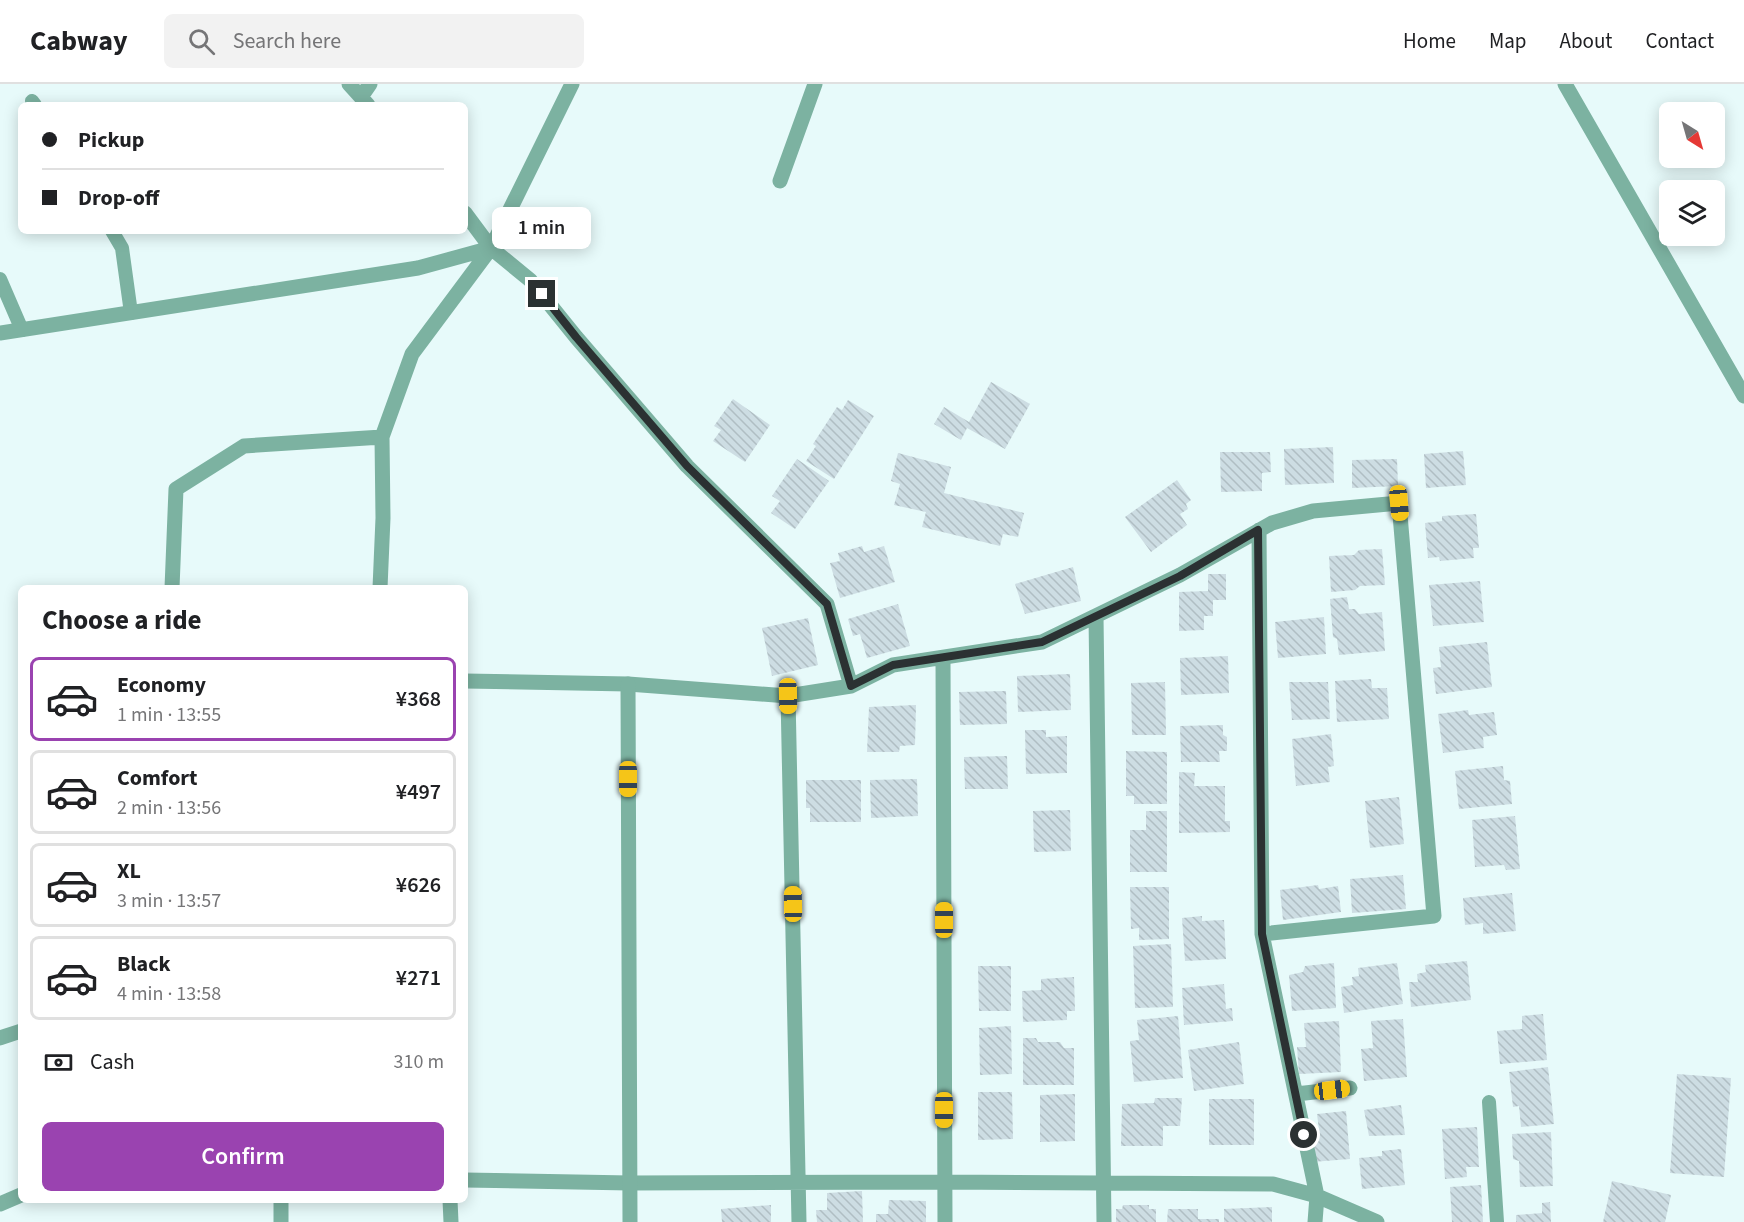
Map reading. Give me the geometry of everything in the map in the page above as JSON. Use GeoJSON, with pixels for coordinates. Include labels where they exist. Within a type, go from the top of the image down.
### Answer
{"type":"FeatureCollection","features":[{"type":"Feature","properties":{"kind":"street"},"geometry":{"type":"LineString","coordinates":[[348,84],[364,101],[370,84]]}},
{"type":"Feature","properties":{"kind":"street"},"geometry":{"type":"LineString","coordinates":[[380,585],[383,518],[382,437],[412,354],[491,248],[572,84]]}},
{"type":"Feature","properties":{"kind":"street"},"geometry":{"type":"LineString","coordinates":[[780,181],[815,84]]}},
{"type":"Feature","properties":{"kind":"street"},"geometry":{"type":"LineString","coordinates":[[1565,84],[1744,396]]}},
{"type":"Feature","properties":{"kind":"street"},"geometry":{"type":"LineString","coordinates":[[468,217],[491,248],[530,280],[687,466],[827,604],[851,686]]}},
{"type":"Feature","properties":{"kind":"street"},"geometry":{"type":"LineString","coordinates":[[0,333],[418,268],[491,248]]}},
{"type":"Feature","properties":{"kind":"street"},"geometry":{"type":"LineString","coordinates":[[172,585],[176,489],[244,446],[382,437]]}},
{"type":"Feature","properties":{"kind":"street"},"geometry":{"type":"LineString","coordinates":[[468,681],[628,684],[788,696],[851,686],[893,665],[1042,642],[1180,576],[1272,522],[1313,511],[1399,503],[1434,916],[1262,934]]}},
{"type":"Feature","properties":{"kind":"street"},"geometry":{"type":"LineString","coordinates":[[1258,530],[1262,934],[1317,1196],[1315,1222]]}},
{"type":"Feature","properties":{"kind":"street"},"geometry":{"type":"LineString","coordinates":[[1096,616],[1104,1222]]}},
{"type":"Feature","properties":{"kind":"street"},"geometry":{"type":"LineString","coordinates":[[943,658],[945,1222]]}},
{"type":"Feature","properties":{"kind":"street"},"geometry":{"type":"LineString","coordinates":[[628,684],[630,1222]]}},
{"type":"Feature","properties":{"kind":"street"},"geometry":{"type":"LineString","coordinates":[[788,696],[799,1222]]}},
{"type":"Feature","properties":{"kind":"street"},"geometry":{"type":"LineString","coordinates":[[0,1038],[18,1032]]}},
{"type":"Feature","properties":{"kind":"street"},"geometry":{"type":"LineString","coordinates":[[1296,1094],[1350,1088]]}},
{"type":"Feature","properties":{"kind":"street"},"geometry":{"type":"LineString","coordinates":[[468,1180],[630,1183],[1273,1184],[1317,1196],[1377,1222]]}},
{"type":"Feature","properties":{"kind":"street"},"geometry":{"type":"LineString","coordinates":[[0,1204],[18,1196]]}},
{"type":"Feature","properties":{"kind":"street"},"geometry":{"type":"LineString","coordinates":[[281,1203],[281,1222]]}},
{"type":"Feature","properties":{"kind":"street"},"geometry":{"type":"LineString","coordinates":[[450,1203],[451,1222]]}},
{"type":"Feature","properties":{"kind":"lane"},"geometry":{"type":"LineString","coordinates":[[114,234],[122,248],[131,313]]}},
{"type":"Feature","properties":{"kind":"lane"},"geometry":{"type":"LineString","coordinates":[[0,279],[22,330]]}},
{"type":"Feature","properties":{"kind":"lane"},"geometry":{"type":"LineString","coordinates":[[1489,1102],[1497,1222]]}},
{"type":"Feature","properties":{"kind":"building"},"geometry":{"type":"Polygon","coordinates":[[[991,382],[1030,404],[1005,449],[967,428],[961,440],[934,424],[944,407],[969,422],[991,382]]]}},
{"type":"Feature","properties":{"kind":"building"},"geometry":{"type":"Polygon","coordinates":[[[733,399],[770,425],[745,462],[713,441],[721,430],[714,426],[733,399]]]}},
{"type":"Feature","properties":{"kind":"building"},"geometry":{"type":"Polygon","coordinates":[[[848,400],[874,416],[834,479],[806,461],[816,446],[813,444],[837,407],[842,410],[848,400]]]}},
{"type":"Feature","properties":{"kind":"building"},"geometry":{"type":"Polygon","coordinates":[[[1333,447],[1334,483],[1285,485],[1284,449],[1333,447]]]}},
{"type":"Feature","properties":{"kind":"building"},"geometry":{"type":"Polygon","coordinates":[[[1463,451],[1466,485],[1426,488],[1424,454],[1463,451]]]}},
{"type":"Feature","properties":{"kind":"building"},"geometry":{"type":"Polygon","coordinates":[[[1220,452],[1270,452],[1271,472],[1262,473],[1262,491],[1221,492],[1220,452]]]}},
{"type":"Feature","properties":{"kind":"building"},"geometry":{"type":"Polygon","coordinates":[[[898,453],[951,467],[944,493],[1024,513],[1018,537],[1003,534],[1000,546],[922,527],[926,512],[894,505],[900,484],[891,481],[898,453]]]}},
{"type":"Feature","properties":{"kind":"building"},"geometry":{"type":"Polygon","coordinates":[[[797,459],[829,481],[795,529],[771,513],[780,501],[772,496],[797,459]]]}},
{"type":"Feature","properties":{"kind":"building"},"geometry":{"type":"Polygon","coordinates":[[[1397,459],[1398,486],[1352,488],[1352,460],[1397,459]]]}},
{"type":"Feature","properties":{"kind":"building"},"geometry":{"type":"Polygon","coordinates":[[[1177,480],[1191,500],[1186,504],[1188,509],[1180,514],[1187,525],[1151,552],[1125,517],[1177,480]]]}},
{"type":"Feature","properties":{"kind":"building"},"geometry":{"type":"Polygon","coordinates":[[[1476,514],[1479,548],[1473,548],[1474,558],[1440,561],[1439,557],[1428,558],[1425,523],[1442,521],[1442,516],[1476,514]]]}},
{"type":"Feature","properties":{"kind":"building"},"geometry":{"type":"Polygon","coordinates":[[[862,546],[864,552],[884,546],[895,582],[840,598],[830,563],[840,561],[838,553],[862,546]]]}},
{"type":"Feature","properties":{"kind":"building"},"geometry":{"type":"Polygon","coordinates":[[[1382,549],[1385,585],[1360,586],[1355,590],[1331,592],[1329,556],[1354,555],[1359,550],[1382,549]]]}},
{"type":"Feature","properties":{"kind":"building"},"geometry":{"type":"Polygon","coordinates":[[[1073,567],[1081,601],[1025,614],[1015,584],[1073,567]]]}},
{"type":"Feature","properties":{"kind":"building"},"geometry":{"type":"Polygon","coordinates":[[[1208,574],[1226,574],[1226,600],[1213,600],[1213,616],[1204,616],[1204,630],[1179,631],[1179,592],[1208,591],[1208,574]]]}},
{"type":"Feature","properties":{"kind":"building"},"geometry":{"type":"Polygon","coordinates":[[[1480,581],[1484,622],[1433,626],[1429,585],[1480,581]]]}},
{"type":"Feature","properties":{"kind":"building"},"geometry":{"type":"Polygon","coordinates":[[[1347,597],[1349,609],[1355,609],[1359,614],[1382,612],[1385,651],[1339,655],[1337,639],[1333,637],[1330,599],[1347,597]]]}},
{"type":"Feature","properties":{"kind":"building"},"geometry":{"type":"Polygon","coordinates":[[[898,604],[910,646],[867,658],[860,634],[853,636],[848,619],[898,604]]]}},
{"type":"Feature","properties":{"kind":"building"},"geometry":{"type":"Polygon","coordinates":[[[1324,617],[1326,654],[1278,658],[1275,622],[1324,617]]]}},
{"type":"Feature","properties":{"kind":"building"},"geometry":{"type":"Polygon","coordinates":[[[808,618],[818,665],[772,676],[762,628],[808,618]]]}},
{"type":"Feature","properties":{"kind":"building"},"geometry":{"type":"Polygon","coordinates":[[[1487,642],[1492,687],[1436,694],[1433,668],[1441,667],[1439,647],[1487,642]]]}},
{"type":"Feature","properties":{"kind":"building"},"geometry":{"type":"Polygon","coordinates":[[[1228,656],[1229,693],[1181,695],[1180,658],[1228,656]]]}},
{"type":"Feature","properties":{"kind":"building"},"geometry":{"type":"Polygon","coordinates":[[[1070,674],[1071,710],[1018,712],[1017,676],[1070,674]]]}},
{"type":"Feature","properties":{"kind":"building"},"geometry":{"type":"Polygon","coordinates":[[[1371,679],[1372,688],[1387,688],[1389,719],[1337,722],[1335,681],[1371,679]]]}},
{"type":"Feature","properties":{"kind":"building"},"geometry":{"type":"Polygon","coordinates":[[[1165,682],[1166,735],[1132,735],[1131,683],[1165,682]]]}},
{"type":"Feature","properties":{"kind":"building"},"geometry":{"type":"Polygon","coordinates":[[[1289,682],[1328,682],[1330,719],[1292,720],[1289,682]]]}},
{"type":"Feature","properties":{"kind":"building"},"geometry":{"type":"Polygon","coordinates":[[[1006,691],[1007,724],[960,725],[959,692],[1006,691]]]}},
{"type":"Feature","properties":{"kind":"building"},"geometry":{"type":"Polygon","coordinates":[[[916,705],[915,745],[900,746],[899,752],[867,752],[869,707],[916,705]]]}},
{"type":"Feature","properties":{"kind":"building"},"geometry":{"type":"Polygon","coordinates":[[[1468,710],[1469,715],[1494,712],[1497,735],[1483,737],[1484,748],[1443,753],[1438,714],[1468,710]]]}},
{"type":"Feature","properties":{"kind":"building"},"geometry":{"type":"Polygon","coordinates":[[[1223,725],[1223,735],[1227,737],[1227,751],[1219,751],[1220,762],[1181,762],[1180,726],[1223,725]]]}},
{"type":"Feature","properties":{"kind":"building"},"geometry":{"type":"Polygon","coordinates":[[[1025,730],[1046,730],[1046,737],[1067,736],[1067,773],[1026,774],[1025,730]]]}},
{"type":"Feature","properties":{"kind":"building"},"geometry":{"type":"Polygon","coordinates":[[[1331,734],[1334,766],[1328,767],[1330,782],[1296,786],[1292,739],[1331,734]]]}},
{"type":"Feature","properties":{"kind":"building"},"geometry":{"type":"Polygon","coordinates":[[[1126,751],[1167,752],[1167,804],[1134,804],[1134,796],[1126,796],[1126,751]]]}},
{"type":"Feature","properties":{"kind":"building"},"geometry":{"type":"Polygon","coordinates":[[[1007,756],[1008,789],[965,789],[964,757],[1007,756]]]}},
{"type":"Feature","properties":{"kind":"building"},"geometry":{"type":"Polygon","coordinates":[[[1503,766],[1504,780],[1510,781],[1512,804],[1459,809],[1455,771],[1503,766]]]}},
{"type":"Feature","properties":{"kind":"building"},"geometry":{"type":"Polygon","coordinates":[[[1179,772],[1195,773],[1194,786],[1225,786],[1225,821],[1230,821],[1230,832],[1179,833],[1179,772]]]}},
{"type":"Feature","properties":{"kind":"building"},"geometry":{"type":"Polygon","coordinates":[[[917,779],[918,816],[871,818],[870,780],[917,779]]]}},
{"type":"Feature","properties":{"kind":"building"},"geometry":{"type":"Polygon","coordinates":[[[806,780],[861,780],[861,822],[810,822],[810,808],[806,808],[806,780]]]}},
{"type":"Feature","properties":{"kind":"building"},"geometry":{"type":"Polygon","coordinates":[[[1399,797],[1404,844],[1370,848],[1365,801],[1399,797]]]}},
{"type":"Feature","properties":{"kind":"building"},"geometry":{"type":"Polygon","coordinates":[[[1070,810],[1071,851],[1034,852],[1033,811],[1070,810]]]}},
{"type":"Feature","properties":{"kind":"building"},"geometry":{"type":"Polygon","coordinates":[[[1146,811],[1167,811],[1167,872],[1130,872],[1130,830],[1146,830],[1146,811]]]}},
{"type":"Feature","properties":{"kind":"building"},"geometry":{"type":"Polygon","coordinates":[[[1515,816],[1520,869],[1506,870],[1504,865],[1475,867],[1472,820],[1515,816]]]}},
{"type":"Feature","properties":{"kind":"building"},"geometry":{"type":"Polygon","coordinates":[[[1403,875],[1406,909],[1352,913],[1350,879],[1403,875]]]}},
{"type":"Feature","properties":{"kind":"building"},"geometry":{"type":"Polygon","coordinates":[[[1318,885],[1319,889],[1338,886],[1341,912],[1283,920],[1280,890],[1318,885]]]}},
{"type":"Feature","properties":{"kind":"building"},"geometry":{"type":"Polygon","coordinates":[[[1130,887],[1169,887],[1169,939],[1139,940],[1139,928],[1131,929],[1130,887]]]}},
{"type":"Feature","properties":{"kind":"building"},"geometry":{"type":"Polygon","coordinates":[[[1512,893],[1516,931],[1483,934],[1483,923],[1465,925],[1463,898],[1512,893]]]}},
{"type":"Feature","properties":{"kind":"building"},"geometry":{"type":"Polygon","coordinates":[[[1202,916],[1202,921],[1224,920],[1226,959],[1185,961],[1182,918],[1202,916]]]}},
{"type":"Feature","properties":{"kind":"building"},"geometry":{"type":"Polygon","coordinates":[[[1171,944],[1173,1007],[1135,1008],[1133,946],[1171,944]]]}},
{"type":"Feature","properties":{"kind":"building"},"geometry":{"type":"Polygon","coordinates":[[[1467,961],[1471,1000],[1411,1007],[1409,982],[1418,982],[1417,974],[1426,972],[1425,965],[1467,961]]]}},
{"type":"Feature","properties":{"kind":"building"},"geometry":{"type":"Polygon","coordinates":[[[1334,963],[1336,1008],[1292,1011],[1289,975],[1303,972],[1305,966],[1334,963]]]}},
{"type":"Feature","properties":{"kind":"building"},"geometry":{"type":"Polygon","coordinates":[[[1397,963],[1403,1004],[1344,1013],[1341,987],[1353,985],[1352,977],[1359,976],[1358,968],[1397,963]]]}},
{"type":"Feature","properties":{"kind":"building"},"geometry":{"type":"Polygon","coordinates":[[[978,966],[1011,966],[1011,1011],[979,1011],[978,966]]]}},
{"type":"Feature","properties":{"kind":"building"},"geometry":{"type":"Polygon","coordinates":[[[1074,977],[1075,1011],[1067,1011],[1067,1020],[1023,1022],[1022,991],[1041,990],[1041,979],[1074,977]]]}},
{"type":"Feature","properties":{"kind":"building"},"geometry":{"type":"Polygon","coordinates":[[[1224,984],[1226,1009],[1232,1008],[1233,1021],[1184,1025],[1182,988],[1224,984]]]}},
{"type":"Feature","properties":{"kind":"building"},"geometry":{"type":"Polygon","coordinates":[[[1543,1014],[1547,1060],[1500,1064],[1497,1031],[1522,1029],[1522,1016],[1543,1014]]]}},
{"type":"Feature","properties":{"kind":"building"},"geometry":{"type":"Polygon","coordinates":[[[1178,1016],[1183,1078],[1134,1082],[1130,1041],[1139,1040],[1137,1020],[1178,1016]]]}},
{"type":"Feature","properties":{"kind":"building"},"geometry":{"type":"Polygon","coordinates":[[[1403,1019],[1407,1077],[1364,1081],[1361,1049],[1373,1048],[1371,1021],[1403,1019]]]}},
{"type":"Feature","properties":{"kind":"building"},"geometry":{"type":"Polygon","coordinates":[[[1339,1021],[1341,1072],[1299,1074],[1297,1047],[1306,1047],[1304,1023],[1339,1021]]]}},
{"type":"Feature","properties":{"kind":"building"},"geometry":{"type":"Polygon","coordinates":[[[1011,1026],[1012,1074],[980,1075],[979,1028],[1011,1026]]]}},
{"type":"Feature","properties":{"kind":"building"},"geometry":{"type":"Polygon","coordinates":[[[1023,1038],[1036,1038],[1038,1042],[1060,1042],[1064,1048],[1074,1048],[1074,1085],[1023,1085],[1023,1038]]]}},
{"type":"Feature","properties":{"kind":"building"},"geometry":{"type":"Polygon","coordinates":[[[1239,1042],[1244,1084],[1194,1091],[1188,1050],[1239,1042]]]}},
{"type":"Feature","properties":{"kind":"building"},"geometry":{"type":"Polygon","coordinates":[[[1548,1067],[1554,1124],[1521,1127],[1519,1106],[1513,1107],[1509,1072],[1548,1067]]]}},
{"type":"Feature","properties":{"kind":"building"},"geometry":{"type":"Polygon","coordinates":[[[1677,1074],[1731,1078],[1724,1177],[1670,1173],[1677,1074]]]}},
{"type":"Feature","properties":{"kind":"building"},"geometry":{"type":"Polygon","coordinates":[[[978,1092],[1012,1092],[1013,1139],[978,1140],[978,1092]]]}},
{"type":"Feature","properties":{"kind":"building"},"geometry":{"type":"Polygon","coordinates":[[[1075,1094],[1075,1141],[1040,1142],[1040,1095],[1075,1094]]]}},
{"type":"Feature","properties":{"kind":"building"},"geometry":{"type":"Polygon","coordinates":[[[1155,1098],[1182,1098],[1180,1126],[1163,1126],[1163,1146],[1121,1146],[1122,1104],[1154,1103],[1155,1098]]]}},
{"type":"Feature","properties":{"kind":"building"},"geometry":{"type":"Polygon","coordinates":[[[1209,1099],[1254,1099],[1254,1145],[1209,1145],[1209,1099]]]}},
{"type":"Feature","properties":{"kind":"building"},"geometry":{"type":"Polygon","coordinates":[[[1401,1105],[1405,1135],[1369,1136],[1364,1110],[1401,1105]]]}},
{"type":"Feature","properties":{"kind":"building"},"geometry":{"type":"Polygon","coordinates":[[[1346,1111],[1350,1159],[1312,1162],[1310,1130],[1319,1130],[1317,1114],[1346,1111]]]}},
{"type":"Feature","properties":{"kind":"building"},"geometry":{"type":"Polygon","coordinates":[[[1477,1127],[1479,1167],[1466,1167],[1467,1177],[1445,1179],[1442,1129],[1477,1127]]]}},
{"type":"Feature","properties":{"kind":"building"},"geometry":{"type":"Polygon","coordinates":[[[1551,1132],[1553,1186],[1520,1187],[1519,1161],[1513,1159],[1512,1134],[1551,1132]]]}},
{"type":"Feature","properties":{"kind":"building"},"geometry":{"type":"Polygon","coordinates":[[[1401,1149],[1405,1185],[1362,1189],[1359,1158],[1382,1156],[1382,1151],[1401,1149]]]}},
{"type":"Feature","properties":{"kind":"building"},"geometry":{"type":"Polygon","coordinates":[[[1612,1181],[1671,1195],[1665,1222],[1603,1222],[1612,1181]]]}},
{"type":"Feature","properties":{"kind":"building"},"geometry":{"type":"Polygon","coordinates":[[[1481,1185],[1483,1222],[1452,1222],[1450,1187],[1481,1185]]]}},
{"type":"Feature","properties":{"kind":"building"},"geometry":{"type":"Polygon","coordinates":[[[862,1191],[863,1222],[817,1222],[816,1210],[827,1210],[827,1193],[862,1191]]]}},
{"type":"Feature","properties":{"kind":"building"},"geometry":{"type":"Polygon","coordinates":[[[889,1200],[926,1201],[926,1222],[876,1222],[876,1214],[888,1214],[889,1200]]]}},
{"type":"Feature","properties":{"kind":"building"},"geometry":{"type":"Polygon","coordinates":[[[1550,1202],[1551,1222],[1516,1222],[1516,1215],[1542,1213],[1542,1203],[1550,1202]]]}},
{"type":"Feature","properties":{"kind":"building"},"geometry":{"type":"Polygon","coordinates":[[[771,1205],[771,1222],[722,1222],[721,1209],[771,1205]]]}},
{"type":"Feature","properties":{"kind":"building"},"geometry":{"type":"Polygon","coordinates":[[[1123,1205],[1149,1205],[1149,1209],[1156,1209],[1156,1222],[1116,1222],[1116,1209],[1122,1209],[1123,1205]]]}},
{"type":"Feature","properties":{"kind":"building"},"geometry":{"type":"Polygon","coordinates":[[[1272,1207],[1272,1222],[1224,1222],[1224,1209],[1272,1207]]]}},
{"type":"Feature","properties":{"kind":"building"},"geometry":{"type":"Polygon","coordinates":[[[1168,1209],[1198,1209],[1198,1219],[1219,1219],[1219,1222],[1167,1222],[1168,1209]]]}},
{"type":"Feature","properties":{"kind":"route"},"geometry":{"type":"LineString","coordinates":[[542,294],[687,466],[827,604],[851,686],[893,665],[1042,642],[1180,576],[1258,530],[1262,934],[1304,1135]]}}]}
